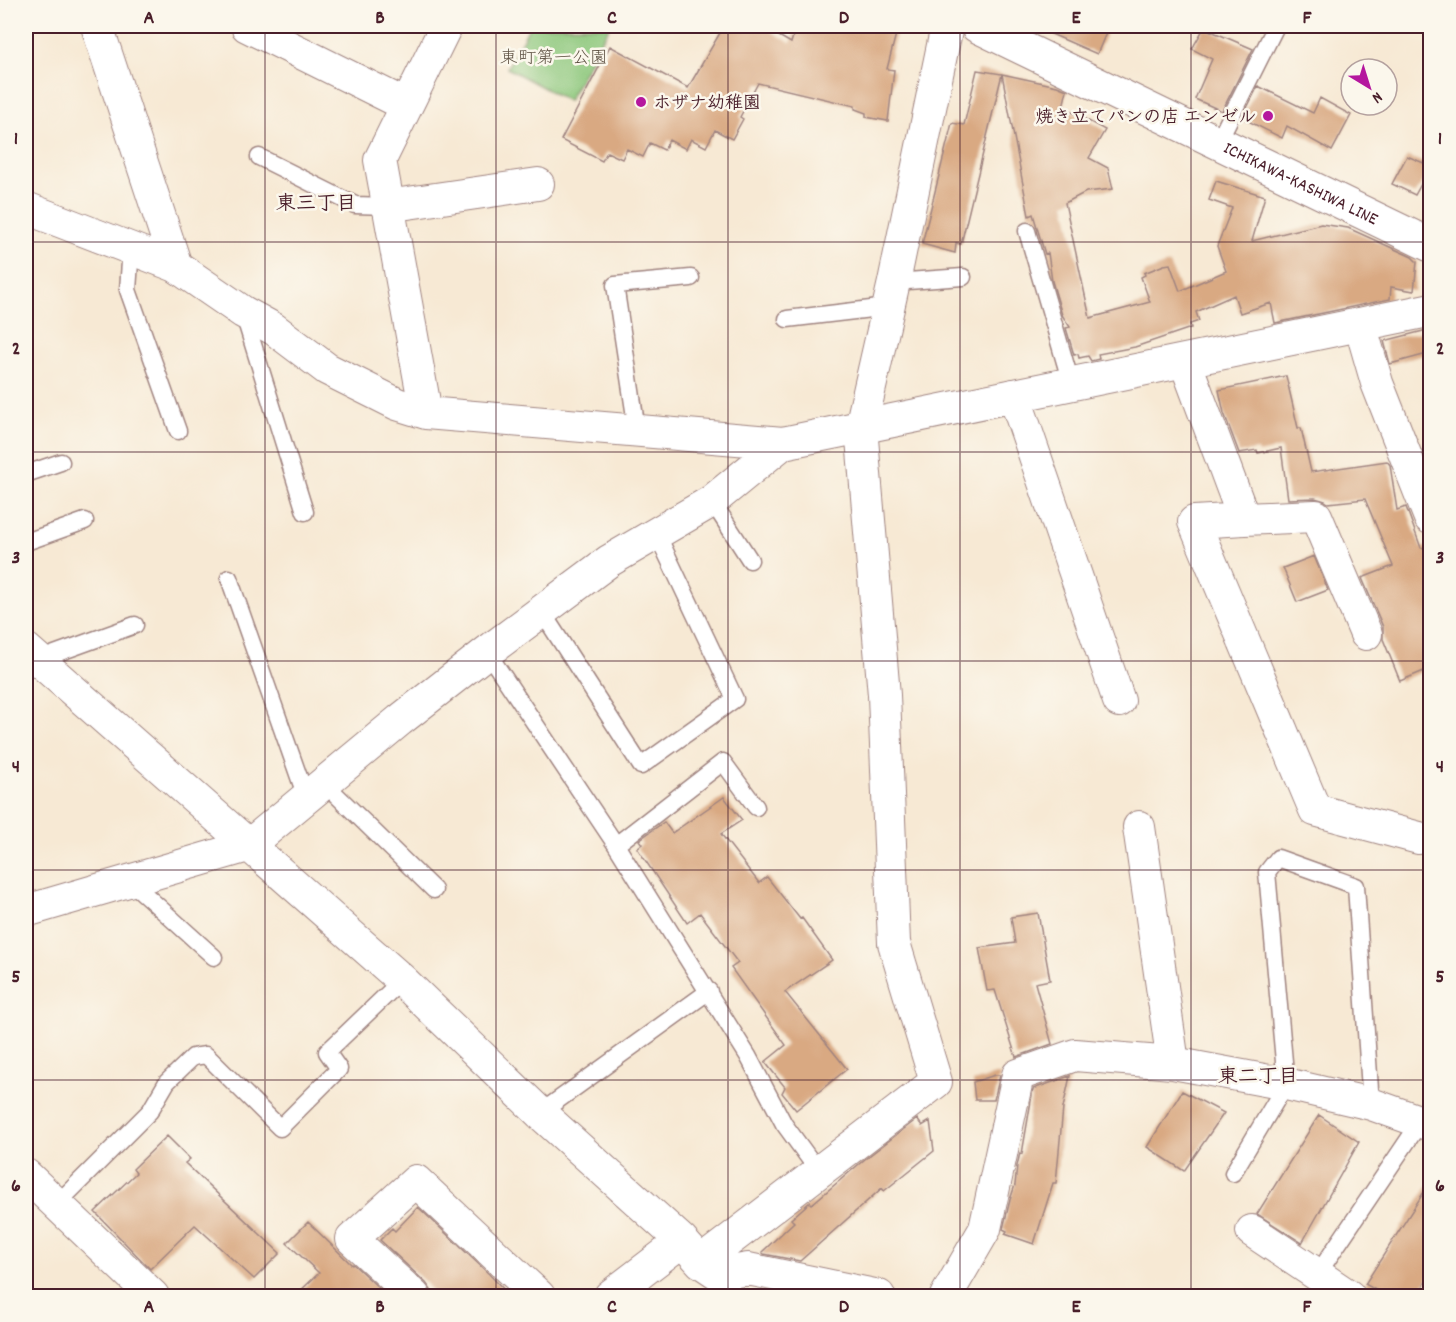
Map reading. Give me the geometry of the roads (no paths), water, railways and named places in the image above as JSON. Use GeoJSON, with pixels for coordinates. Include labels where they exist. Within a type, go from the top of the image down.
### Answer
{"type":"FeatureCollection","features":[{"type":"Feature","properties":{"kind":"street"},"geometry":{"type":"LineString","coordinates":[[98,26],[176,266]]}},
{"type":"Feature","properties":{"kind":"street"},"geometry":{"type":"LineString","coordinates":[[426,413],[380,160],[446,26]]}},
{"type":"Feature","properties":{"kind":"street"},"geometry":{"type":"LineString","coordinates":[[610,1296],[691,1252],[819,1172],[936,1082],[894,943],[884,695],[861,427],[947,26]]}},
{"type":"Feature","properties":{"kind":"street","name":"ICHIKAWA-KASHIWA LINE"},"geometry":{"type":"LineString","coordinates":[[977,26],[1431,245]]}},
{"type":"Feature","properties":{"kind":"street"},"geometry":{"type":"LineString","coordinates":[[267,30],[406,105]]}},
{"type":"Feature","properties":{"kind":"street"},"geometry":{"type":"LineString","coordinates":[[387,206],[538,184]]}},
{"type":"Feature","properties":{"kind":"street"},"geometry":{"type":"LineString","coordinates":[[26,208],[176,266],[243,312],[274,329],[327,369],[397,404],[426,413],[783,443],[1431,310]]}},
{"type":"Feature","properties":{"kind":"street"},"geometry":{"type":"LineString","coordinates":[[1360,324],[1377,383],[1431,518]]}},
{"type":"Feature","properties":{"kind":"street"},"geometry":{"type":"LineString","coordinates":[[1185,361],[1244,519]]}},
{"type":"Feature","properties":{"kind":"street"},"geometry":{"type":"LineString","coordinates":[[1014,395],[1119,701]]}},
{"type":"Feature","properties":{"kind":"street"},"geometry":{"type":"LineString","coordinates":[[26,911],[248,846],[400,720],[487,652],[609,561],[712,501],[783,443]]}},
{"type":"Feature","properties":{"kind":"street"},"geometry":{"type":"LineString","coordinates":[[1366,634],[1316,516],[1194,522],[1315,810],[1419,838]]}},
{"type":"Feature","properties":{"kind":"street"},"geometry":{"type":"LineString","coordinates":[[32,655],[402,980],[540,1113],[691,1252],[719,1274],[748,1269],[879,1296]]}},
{"type":"Feature","properties":{"kind":"street"},"geometry":{"type":"LineString","coordinates":[[1138,827],[1173,1064]]}},
{"type":"Feature","properties":{"kind":"street"},"geometry":{"type":"LineString","coordinates":[[946,1296],[985,1229],[1018,1075],[1075,1055],[1173,1064],[1286,1084],[1371,1104],[1426,1123]]}},
{"type":"Feature","properties":{"kind":"street"},"geometry":{"type":"LineString","coordinates":[[26,1175],[153,1296]]}},
{"type":"Feature","properties":{"kind":"street"},"geometry":{"type":"LineString","coordinates":[[414,1296],[352,1239],[416,1181],[539,1296]]}},
{"type":"Feature","properties":{"kind":"street"},"geometry":{"type":"LineString","coordinates":[[1252,1231],[1349,1296]]}},
{"type":"Feature","properties":{"kind":"lane"},"geometry":{"type":"LineString","coordinates":[[1218,142],[1276,26]]}},
{"type":"Feature","properties":{"kind":"lane"},"geometry":{"type":"LineString","coordinates":[[259,157],[355,205],[387,206]]}},
{"type":"Feature","properties":{"kind":"lane"},"geometry":{"type":"LineString","coordinates":[[1027,231],[1071,383]]}},
{"type":"Feature","properties":{"kind":"lane"},"geometry":{"type":"LineString","coordinates":[[131,248],[128,290],[178,430]]}},
{"type":"Feature","properties":{"kind":"lane"},"geometry":{"type":"LineString","coordinates":[[787,319],[963,277]]}},
{"type":"Feature","properties":{"kind":"lane"},"geometry":{"type":"LineString","coordinates":[[637,430],[615,285],[691,278]]}},
{"type":"Feature","properties":{"kind":"lane"},"geometry":{"type":"LineString","coordinates":[[243,312],[305,512]]}},
{"type":"Feature","properties":{"kind":"lane"},"geometry":{"type":"LineString","coordinates":[[26,474],[60,462]]}},
{"type":"Feature","properties":{"kind":"lane"},"geometry":{"type":"LineString","coordinates":[[712,501],[750,560]]}},
{"type":"Feature","properties":{"kind":"lane"},"geometry":{"type":"LineString","coordinates":[[26,542],[85,521]]}},
{"type":"Feature","properties":{"kind":"lane"},"geometry":{"type":"LineString","coordinates":[[542,612],[641,766],[735,699],[657,534]]}},
{"type":"Feature","properties":{"kind":"lane"},"geometry":{"type":"LineString","coordinates":[[229,578],[315,790],[434,890]]}},
{"type":"Feature","properties":{"kind":"lane"},"geometry":{"type":"LineString","coordinates":[[32,655],[135,625]]}},
{"type":"Feature","properties":{"kind":"lane"},"geometry":{"type":"LineString","coordinates":[[487,652],[616,845],[709,991],[748,1056],[784,1124],[819,1172]]}},
{"type":"Feature","properties":{"kind":"lane"},"geometry":{"type":"LineString","coordinates":[[616,845],[723,762],[756,807]]}},
{"type":"Feature","properties":{"kind":"lane"},"geometry":{"type":"LineString","coordinates":[[1233,1173],[1286,1084],[1267,872],[1278,858],[1356,886],[1371,1104]]}},
{"type":"Feature","properties":{"kind":"lane"},"geometry":{"type":"LineString","coordinates":[[130,881],[214,957]]}},
{"type":"Feature","properties":{"kind":"lane"},"geometry":{"type":"LineString","coordinates":[[56,1205],[150,1111],[167,1082],[194,1057],[206,1055],[280,1128],[339,1069],[327,1052],[402,980]]}},
{"type":"Feature","properties":{"kind":"lane"},"geometry":{"type":"LineString","coordinates":[[540,1113],[709,991]]}},
{"type":"Feature","properties":{"kind":"lane"},"geometry":{"type":"LineString","coordinates":[[1317,1275],[1426,1123]]}},
{"type":"Feature","properties":{"kind":"place","name":"ホザナ幼稚園"},"geometry":{"type":"Point","coordinates":[641,102]}},
{"type":"Feature","properties":{"kind":"place","name":"焼き立てパンの店 エンゼル"},"geometry":{"type":"Point","coordinates":[1268,116]}},
{"type":"Feature","properties":{"kind":"district","name":"東三丁目"},"geometry":{"type":"Point","coordinates":[316,202]}},
{"type":"Feature","properties":{"kind":"district","name":"東二丁目"},"geometry":{"type":"Point","coordinates":[1258,1075]}},
{"type":"Feature","properties":{"kind":"park label","name":"東町第一公園"},"geometry":{"type":"Point","coordinates":[554,57]}}]}
